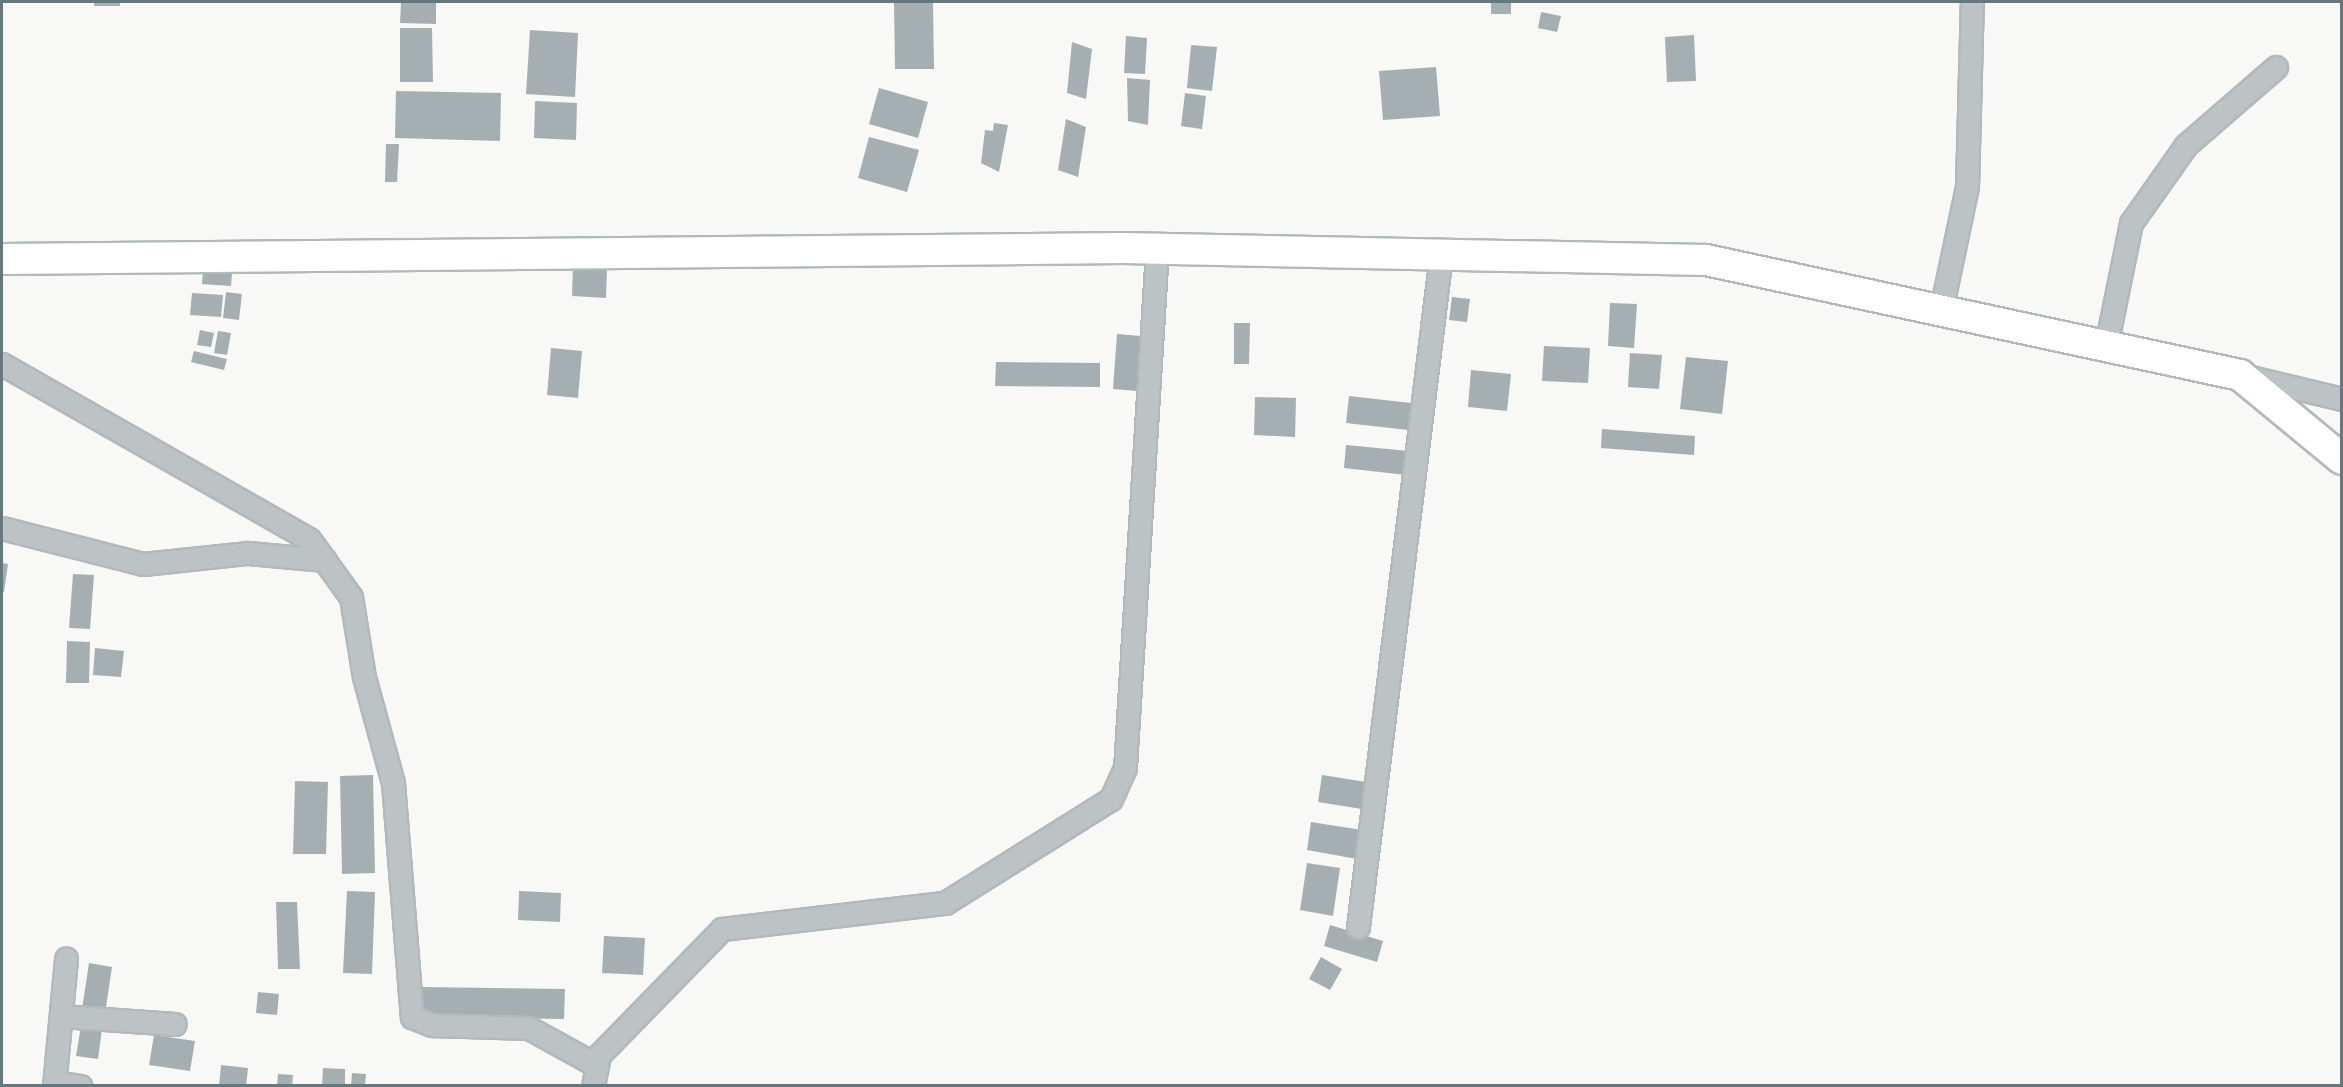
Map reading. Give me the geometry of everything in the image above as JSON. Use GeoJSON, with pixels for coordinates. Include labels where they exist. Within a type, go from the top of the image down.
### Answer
{"type":"FeatureCollection","features":[{"type":"Feature","properties":{"kind":"main road"},"geometry":{"type":"LineString","coordinates":[[2,258],[1157,249],[1706,260],[2240,375],[2342,459]]}},
{"type":"Feature","properties":{"kind":"street"},"geometry":{"type":"LineString","coordinates":[[1941,310],[1967,187],[1972,2]]}},
{"type":"Feature","properties":{"kind":"street"},"geometry":{"type":"LineString","coordinates":[[2106,346],[2131,223],[2186,145],[2276,67]]}},
{"type":"Feature","properties":{"kind":"street"},"geometry":{"type":"LineString","coordinates":[[2,364],[301,533],[325,560],[351,597],[364,677],[393,783],[406,1001],[412,1017],[432,1024],[529,1028],[595,1075],[722,929],[945,903],[1111,799],[1125,768],[1157,249]]}},
{"type":"Feature","properties":{"kind":"street"},"geometry":{"type":"LineString","coordinates":[[1358,927],[1441,255]]}},
{"type":"Feature","properties":{"kind":"street"},"geometry":{"type":"LineString","coordinates":[[2240,375],[2342,399]]}},
{"type":"Feature","properties":{"kind":"street"},"geometry":{"type":"LineString","coordinates":[[2,528],[143,564],[248,553],[325,560]]}},
{"type":"Feature","properties":{"kind":"street"},"geometry":{"type":"LineString","coordinates":[[66,958],[55,1084],[81,1086]]}},
{"type":"Feature","properties":{"kind":"street"},"geometry":{"type":"LineString","coordinates":[[61,1016],[175,1024]]}},
{"type":"Feature","properties":{"kind":"building"},"geometry":{"type":"Polygon","coordinates":[[[94,2],[120,2],[120,6],[94,6],[94,2]]]}},
{"type":"Feature","properties":{"kind":"building"},"geometry":{"type":"Polygon","coordinates":[[[401,2],[436,2],[436,24],[400,23],[401,2]]]}},
{"type":"Feature","properties":{"kind":"building"},"geometry":{"type":"Polygon","coordinates":[[[894,2],[933,2],[934,69],[895,69],[894,2]]]}},
{"type":"Feature","properties":{"kind":"building"},"geometry":{"type":"Polygon","coordinates":[[[1491,2],[1511,2],[1511,14],[1491,14],[1491,2]]]}},
{"type":"Feature","properties":{"kind":"building"},"geometry":{"type":"Polygon","coordinates":[[[1541,12],[1561,16],[1557,32],[1538,28],[1541,12]]]}},
{"type":"Feature","properties":{"kind":"building"},"geometry":{"type":"Polygon","coordinates":[[[400,28],[432,28],[433,82],[400,82],[400,28]]]}},
{"type":"Feature","properties":{"kind":"building"},"geometry":{"type":"Polygon","coordinates":[[[530,30],[578,33],[575,97],[526,94],[530,30]]]}},
{"type":"Feature","properties":{"kind":"building"},"geometry":{"type":"Polygon","coordinates":[[[1694,35],[1696,81],[1667,82],[1665,37],[1694,35]]]}},
{"type":"Feature","properties":{"kind":"building"},"geometry":{"type":"Polygon","coordinates":[[[1126,36],[1147,38],[1145,74],[1124,73],[1126,36]]]}},
{"type":"Feature","properties":{"kind":"building"},"geometry":{"type":"Polygon","coordinates":[[[1072,42],[1092,49],[1086,99],[1067,93],[1072,42]]]}},
{"type":"Feature","properties":{"kind":"building"},"geometry":{"type":"Polygon","coordinates":[[[1191,45],[1217,47],[1212,91],[1187,88],[1191,45]]]}},
{"type":"Feature","properties":{"kind":"building"},"geometry":{"type":"Polygon","coordinates":[[[1436,67],[1440,116],[1383,120],[1379,71],[1436,67]]]}},
{"type":"Feature","properties":{"kind":"building"},"geometry":{"type":"Polygon","coordinates":[[[1127,78],[1150,80],[1148,125],[1128,121],[1127,78]]]}},
{"type":"Feature","properties":{"kind":"building"},"geometry":{"type":"Polygon","coordinates":[[[879,88],[928,102],[918,138],[869,124],[879,88]]]}},
{"type":"Feature","properties":{"kind":"building"},"geometry":{"type":"Polygon","coordinates":[[[396,91],[501,93],[500,141],[395,138],[396,91]]]}},
{"type":"Feature","properties":{"kind":"building"},"geometry":{"type":"Polygon","coordinates":[[[1185,93],[1206,96],[1202,129],[1181,126],[1185,93]]]}},
{"type":"Feature","properties":{"kind":"building"},"geometry":{"type":"Polygon","coordinates":[[[535,101],[577,103],[576,140],[534,138],[535,101]]]}},
{"type":"Feature","properties":{"kind":"building"},"geometry":{"type":"Polygon","coordinates":[[[1066,119],[1086,127],[1078,177],[1058,170],[1066,119]]]}},
{"type":"Feature","properties":{"kind":"building"},"geometry":{"type":"Polygon","coordinates":[[[994,123],[1008,125],[999,172],[981,163],[985,130],[993,131],[994,123]]]}},
{"type":"Feature","properties":{"kind":"building"},"geometry":{"type":"Polygon","coordinates":[[[869,137],[919,150],[907,192],[858,178],[869,137]]]}},
{"type":"Feature","properties":{"kind":"building"},"geometry":{"type":"Polygon","coordinates":[[[386,144],[399,144],[397,182],[385,182],[386,144]]]}},
{"type":"Feature","properties":{"kind":"building"},"geometry":{"type":"Polygon","coordinates":[[[573,264],[607,266],[606,298],[572,296],[573,264]]]}},
{"type":"Feature","properties":{"kind":"building"},"geometry":{"type":"Polygon","coordinates":[[[203,270],[232,273],[231,286],[202,284],[203,270]]]}},
{"type":"Feature","properties":{"kind":"building"},"geometry":{"type":"Polygon","coordinates":[[[226,292],[242,294],[239,320],[223,318],[226,292]]]}},
{"type":"Feature","properties":{"kind":"building"},"geometry":{"type":"Polygon","coordinates":[[[192,293],[223,295],[221,317],[190,315],[192,293]]]}},
{"type":"Feature","properties":{"kind":"building"},"geometry":{"type":"Polygon","coordinates":[[[1452,297],[1470,299],[1467,322],[1449,320],[1452,297]]]}},
{"type":"Feature","properties":{"kind":"building"},"geometry":{"type":"Polygon","coordinates":[[[1610,303],[1637,304],[1634,348],[1608,346],[1610,303]]]}},
{"type":"Feature","properties":{"kind":"building"},"geometry":{"type":"Polygon","coordinates":[[[1234,323],[1250,323],[1249,364],[1234,364],[1234,323]]]}},
{"type":"Feature","properties":{"kind":"building"},"geometry":{"type":"Polygon","coordinates":[[[200,330],[214,333],[211,347],[197,345],[200,330]]]}},
{"type":"Feature","properties":{"kind":"building"},"geometry":{"type":"Polygon","coordinates":[[[218,331],[231,333],[227,355],[214,353],[218,331]]]}},
{"type":"Feature","properties":{"kind":"building"},"geometry":{"type":"Polygon","coordinates":[[[1117,334],[1141,336],[1137,391],[1113,389],[1117,334]]]}},
{"type":"Feature","properties":{"kind":"building"},"geometry":{"type":"Polygon","coordinates":[[[1544,346],[1590,348],[1588,383],[1542,381],[1544,346]]]}},
{"type":"Feature","properties":{"kind":"building"},"geometry":{"type":"Polygon","coordinates":[[[551,348],[582,351],[578,398],[547,395],[551,348]]]}},
{"type":"Feature","properties":{"kind":"building"},"geometry":{"type":"Polygon","coordinates":[[[194,351],[227,359],[224,370],[191,362],[194,351]]]}},
{"type":"Feature","properties":{"kind":"building"},"geometry":{"type":"Polygon","coordinates":[[[1630,353],[1662,355],[1659,389],[1628,387],[1630,353]]]}},
{"type":"Feature","properties":{"kind":"building"},"geometry":{"type":"Polygon","coordinates":[[[1686,357],[1728,361],[1722,414],[1680,409],[1686,357]]]}},
{"type":"Feature","properties":{"kind":"building"},"geometry":{"type":"Polygon","coordinates":[[[996,362],[1100,363],[1100,387],[995,386],[996,362]]]}},
{"type":"Feature","properties":{"kind":"building"},"geometry":{"type":"Polygon","coordinates":[[[1471,370],[1511,374],[1507,411],[1468,407],[1471,370]]]}},
{"type":"Feature","properties":{"kind":"building"},"geometry":{"type":"Polygon","coordinates":[[[1349,396],[1411,403],[1408,430],[1346,423],[1349,396]]]}},
{"type":"Feature","properties":{"kind":"building"},"geometry":{"type":"Polygon","coordinates":[[[1255,397],[1296,398],[1295,437],[1254,435],[1255,397]]]}},
{"type":"Feature","properties":{"kind":"building"},"geometry":{"type":"Polygon","coordinates":[[[1602,429],[1695,436],[1694,455],[1601,448],[1602,429]]]}},
{"type":"Feature","properties":{"kind":"building"},"geometry":{"type":"Polygon","coordinates":[[[1346,445],[1409,451],[1406,475],[1344,468],[1346,445]]]}},
{"type":"Feature","properties":{"kind":"building"},"geometry":{"type":"Polygon","coordinates":[[[2,563],[8,564],[4,592],[2,592],[2,563]]]}},
{"type":"Feature","properties":{"kind":"building"},"geometry":{"type":"Polygon","coordinates":[[[73,574],[94,575],[90,629],[69,628],[73,574]]]}},
{"type":"Feature","properties":{"kind":"building"},"geometry":{"type":"Polygon","coordinates":[[[67,641],[90,642],[89,683],[66,683],[67,641]]]}},
{"type":"Feature","properties":{"kind":"building"},"geometry":{"type":"Polygon","coordinates":[[[95,648],[124,651],[121,677],[93,675],[95,648]]]}},
{"type":"Feature","properties":{"kind":"building"},"geometry":{"type":"Polygon","coordinates":[[[373,775],[375,873],[342,874],[340,776],[373,775]]]}},
{"type":"Feature","properties":{"kind":"building"},"geometry":{"type":"Polygon","coordinates":[[[1322,775],[1373,783],[1368,810],[1318,802],[1322,775]]]}},
{"type":"Feature","properties":{"kind":"building"},"geometry":{"type":"Polygon","coordinates":[[[295,781],[328,782],[326,854],[293,854],[295,781]]]}},
{"type":"Feature","properties":{"kind":"building"},"geometry":{"type":"Polygon","coordinates":[[[1311,822],[1362,830],[1357,859],[1307,850],[1311,822]]]}},
{"type":"Feature","properties":{"kind":"building"},"geometry":{"type":"Polygon","coordinates":[[[1307,863],[1340,868],[1333,916],[1300,910],[1307,863]]]}},
{"type":"Feature","properties":{"kind":"building"},"geometry":{"type":"Polygon","coordinates":[[[347,891],[375,892],[372,974],[343,973],[347,891]]]}},
{"type":"Feature","properties":{"kind":"building"},"geometry":{"type":"Polygon","coordinates":[[[519,891],[561,893],[560,922],[518,920],[519,891]]]}},
{"type":"Feature","properties":{"kind":"building"},"geometry":{"type":"Polygon","coordinates":[[[276,902],[297,902],[300,969],[278,969],[276,902]]]}},
{"type":"Feature","properties":{"kind":"building"},"geometry":{"type":"Polygon","coordinates":[[[1330,925],[1383,941],[1377,962],[1324,946],[1330,925]]]}},
{"type":"Feature","properties":{"kind":"building"},"geometry":{"type":"Polygon","coordinates":[[[604,936],[645,938],[643,975],[602,973],[604,936]]]}},
{"type":"Feature","properties":{"kind":"building"},"geometry":{"type":"Polygon","coordinates":[[[1321,957],[1342,969],[1330,990],[1309,979],[1321,957]]]}},
{"type":"Feature","properties":{"kind":"building"},"geometry":{"type":"Polygon","coordinates":[[[89,963],[112,967],[104,1020],[81,1016],[89,963]]]}},
{"type":"Feature","properties":{"kind":"building"},"geometry":{"type":"Polygon","coordinates":[[[422,987],[565,989],[564,1019],[421,1017],[422,987]]]}},
{"type":"Feature","properties":{"kind":"building"},"geometry":{"type":"Polygon","coordinates":[[[258,992],[279,994],[277,1015],[256,1013],[258,992]]]}},
{"type":"Feature","properties":{"kind":"building"},"geometry":{"type":"Polygon","coordinates":[[[81,1026],[102,1029],[98,1059],[76,1056],[81,1026]]]}},
{"type":"Feature","properties":{"kind":"building"},"geometry":{"type":"Polygon","coordinates":[[[154,1035],[195,1041],[190,1071],[149,1065],[154,1035]]]}},
{"type":"Feature","properties":{"kind":"building"},"geometry":{"type":"Polygon","coordinates":[[[221,1065],[248,1068],[246,1086],[219,1086],[221,1065]]]}},
{"type":"Feature","properties":{"kind":"building"},"geometry":{"type":"Polygon","coordinates":[[[323,1068],[345,1069],[345,1086],[322,1086],[323,1068]]]}},
{"type":"Feature","properties":{"kind":"building"},"geometry":{"type":"Polygon","coordinates":[[[352,1073],[366,1074],[365,1086],[351,1086],[352,1073]]]}},
{"type":"Feature","properties":{"kind":"building"},"geometry":{"type":"Polygon","coordinates":[[[278,1074],[293,1075],[292,1086],[277,1086],[278,1074]]]}}]}
